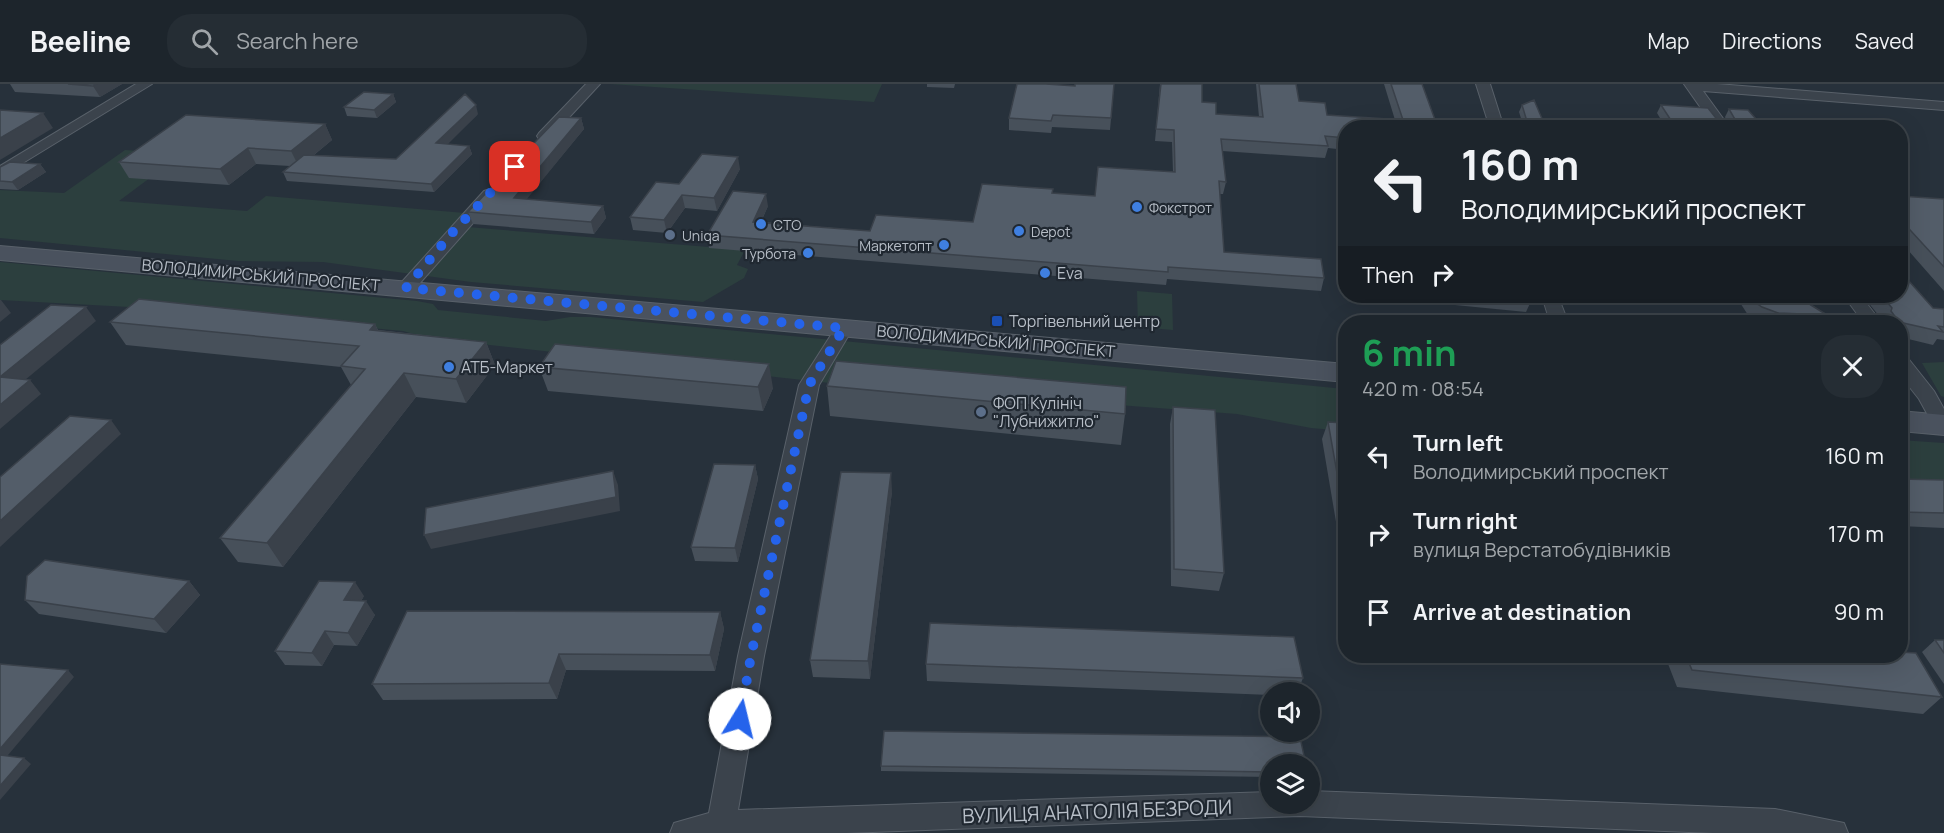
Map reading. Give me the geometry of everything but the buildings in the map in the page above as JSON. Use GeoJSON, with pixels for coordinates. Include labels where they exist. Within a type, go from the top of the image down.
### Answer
{"type":"FeatureCollection","features":[{"type":"Feature","properties":{"kind":"main road","name":"ВОЛОДИМИРСЬКИЙ ПРОСПЕКТ"},"geometry":{"type":"LineString","coordinates":[[0,253],[1338,372]]}},
{"type":"Feature","properties":{"kind":"main road"},"geometry":{"type":"LineString","coordinates":[[1908,422],[1943,425]]}},
{"type":"Feature","properties":{"kind":"street"},"geometry":{"type":"LineString","coordinates":[[0,172],[145,84]]}},
{"type":"Feature","properties":{"kind":"street"},"geometry":{"type":"LineString","coordinates":[[530,150],[593,84]]}},
{"type":"Feature","properties":{"kind":"street"},"geometry":{"type":"LineString","coordinates":[[1483,84],[1494,120]]}},
{"type":"Feature","properties":{"kind":"street"},"geometry":{"type":"LineString","coordinates":[[1691,85],[1944,106]]}},
{"type":"Feature","properties":{"kind":"street"},"geometry":{"type":"LineString","coordinates":[[1691,85],[1717,120]]}},
{"type":"Feature","properties":{"kind":"street"},"geometry":{"type":"LineString","coordinates":[[406,288],[452,233],[499,183]]}},
{"type":"Feature","properties":{"kind":"street"},"geometry":{"type":"LineString","coordinates":[[1857,303],[1867,315]]}},
{"type":"Feature","properties":{"kind":"street"},"geometry":{"type":"LineString","coordinates":[[721,824],[751,656],[809,385],[844,328]]}},
{"type":"Feature","properties":{"kind":"street"},"geometry":{"type":"LineString","coordinates":[[1908,371],[1927,396],[1943,425]]}},
{"type":"Feature","properties":{"kind":"street","name":"ВУЛИЦЯ АНАТОЛІЯ БЕЗРОДИ"},"geometry":{"type":"LineString","coordinates":[[684,833],[721,824],[1260,805]]}},
{"type":"Feature","properties":{"kind":"street"},"geometry":{"type":"LineString","coordinates":[[1320,805],[1774,822],[1834,833]]}},
{"type":"Feature","properties":{"kind":"green space"},"geometry":{"type":"Polygon","coordinates":[[[610,84],[882,84],[874,102],[610,84]]]}},
{"type":"Feature","properties":{"kind":"green space"},"geometry":{"type":"Polygon","coordinates":[[[125,150],[182,154],[119,201],[247,211],[266,196],[465,213],[455,226],[745,250],[737,265],[748,269],[744,278],[703,302],[471,282],[323,262],[238,261],[0,238],[0,190],[64,193],[125,150]]]}},
{"type":"Feature","properties":{"kind":"green space"},"geometry":{"type":"Polygon","coordinates":[[[0,262],[417,301],[433,304],[438,310],[546,321],[570,317],[591,317],[1338,388],[1338,430],[1311,428],[1237,414],[839,384],[428,338],[403,331],[166,309],[0,300],[0,262]]]}},
{"type":"Feature","properties":{"kind":"green space"},"geometry":{"type":"Polygon","coordinates":[[[1137,291],[1172,294],[1173,330],[1138,327],[1137,291]]]}},
{"type":"Feature","properties":{"kind":"green space"},"geometry":{"type":"Polygon","coordinates":[[[1944,362],[1944,397],[1941,396],[1922,363],[1944,362]]]}},
{"type":"Feature","properties":{"kind":"green space"},"geometry":{"type":"Polygon","coordinates":[[[1908,441],[1944,443],[1944,492],[1908,489],[1908,441]]]}},
{"type":"Feature","properties":{"kind":"place","name":"Фокстрот"},"geometry":{"type":"Point","coordinates":[1137,207]}},
{"type":"Feature","properties":{"kind":"place","name":"СТО"},"geometry":{"type":"Point","coordinates":[761,224]}},
{"type":"Feature","properties":{"kind":"place","name":"Depot"},"geometry":{"type":"Point","coordinates":[1019,231]}},
{"type":"Feature","properties":{"kind":"place","name":"Uniqa"},"geometry":{"type":"Point","coordinates":[670,235]}},
{"type":"Feature","properties":{"kind":"place","name":"Маркетопт"},"geometry":{"type":"Point","coordinates":[944,245]}},
{"type":"Feature","properties":{"kind":"place","name":"Турбота"},"geometry":{"type":"Point","coordinates":[808,253]}},
{"type":"Feature","properties":{"kind":"place","name":"Eva"},"geometry":{"type":"Point","coordinates":[1045,273]}},
{"type":"Feature","properties":{"kind":"place","name":"Торгівельний центр"},"geometry":{"type":"Point","coordinates":[997,321]}},
{"type":"Feature","properties":{"kind":"place","name":"АТБ-Маркет"},"geometry":{"type":"Point","coordinates":[449,367]}},
{"type":"Feature","properties":{"kind":"place","name":"ФОП Кулініч \"Лубнижитло\""},"geometry":{"type":"Point","coordinates":[981,412]}},
{"type":"Feature","properties":{"kind":"route"},"geometry":{"type":"LineString","coordinates":[[515,167],[452,233],[430,263],[406,288],[844,328],[809,385],[751,656],[740,719]]}}]}
